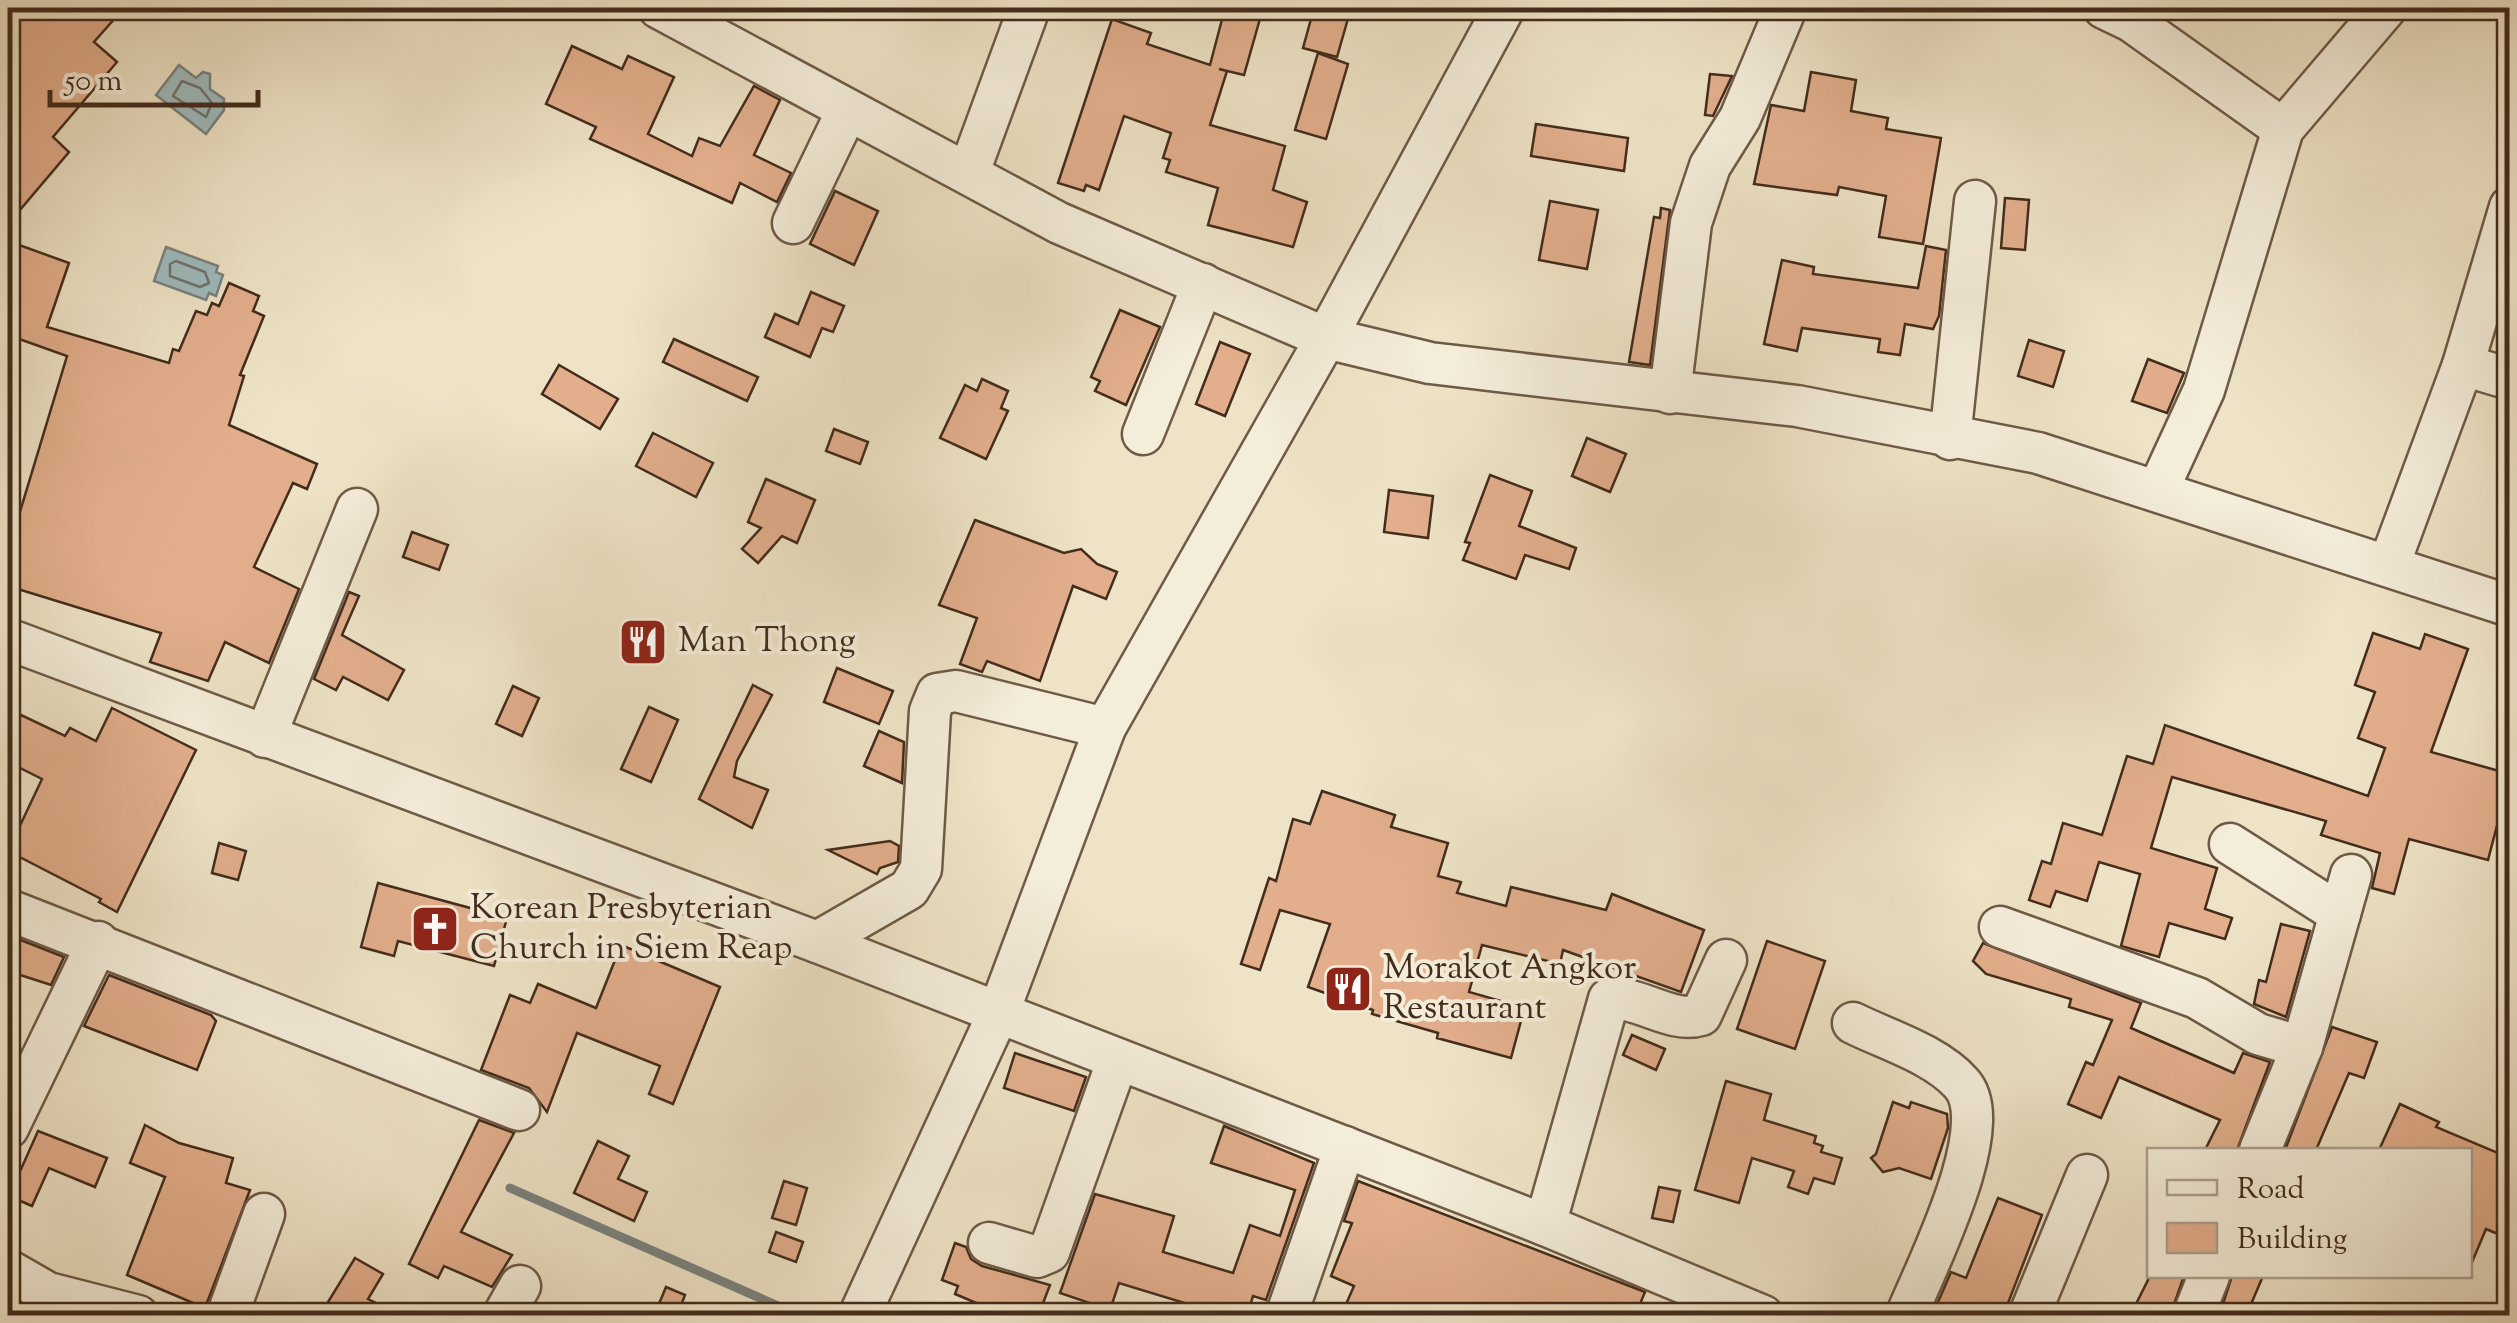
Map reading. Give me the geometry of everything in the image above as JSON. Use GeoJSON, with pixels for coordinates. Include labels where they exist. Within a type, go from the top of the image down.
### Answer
{"type":"FeatureCollection","features":[{"type":"Feature","properties":{"kind":"street"},"geometry":{"type":"LineString","coordinates":[[659,8],[1059,224],[1326,338],[1430,363],[1797,406],[1950,439],[2038,453],[2510,606]]}},
{"type":"Feature","properties":{"kind":"street"},"geometry":{"type":"LineString","coordinates":[[859,1316],[998,1014],[1104,728],[1326,338],[1504,8]]}},
{"type":"Feature","properties":{"kind":"street"},"geometry":{"type":"LineString","coordinates":[[1670,393],[1691,223],[1710,166],[1740,118],[1786,8]]}},
{"type":"Feature","properties":{"kind":"street"},"geometry":{"type":"LineString","coordinates":[[2104,8],[2131,21],[2283,129]]}},
{"type":"Feature","properties":{"kind":"street"},"geometry":{"type":"LineString","coordinates":[[2158,490],[2204,390],[2283,129],[2386,8]]}},
{"type":"Feature","properties":{"kind":"street"},"geometry":{"type":"LineString","coordinates":[[969,172],[1027,14]]}},
{"type":"Feature","properties":{"kind":"street"},"geometry":{"type":"LineString","coordinates":[[793,223],[847,111]]}},
{"type":"Feature","properties":{"kind":"street"},"geometry":{"type":"LineString","coordinates":[[1950,439],[1974,201]]}},
{"type":"Feature","properties":{"kind":"street"},"geometry":{"type":"LineString","coordinates":[[2389,565],[2464,365],[2510,207]]}},
{"type":"Feature","properties":{"kind":"street"},"geometry":{"type":"LineString","coordinates":[[1143,434],[1203,284]]}},
{"type":"Feature","properties":{"kind":"street"},"geometry":{"type":"LineString","coordinates":[[2464,365],[2510,378]]}},
{"type":"Feature","properties":{"kind":"street"},"geometry":{"type":"LineString","coordinates":[[265,737],[357,509]]}},
{"type":"Feature","properties":{"kind":"street"},"geometry":{"type":"LineString","coordinates":[[8,639],[817,942],[1116,1062],[1545,1225],[1763,1316]]}},
{"type":"Feature","properties":{"kind":"street"},"geometry":{"type":"LineString","coordinates":[[817,942],[909,889],[920,869],[930,711],[938,694],[956,691],[1104,728]]}},
{"type":"Feature","properties":{"kind":"street"},"geometry":{"type":"LineString","coordinates":[[2230,844],[2340,914]]}},
{"type":"Feature","properties":{"kind":"street"},"geometry":{"type":"LineString","coordinates":[[2261,1148],[2302,1047],[2351,874]]}},
{"type":"Feature","properties":{"kind":"street"},"geometry":{"type":"LineString","coordinates":[[14,912],[519,1110]]}},
{"type":"Feature","properties":{"kind":"street"},"geometry":{"type":"LineString","coordinates":[[2000,927],[2197,998],[2258,1034],[2302,1047]]}},
{"type":"Feature","properties":{"kind":"street"},"geometry":{"type":"LineString","coordinates":[[8,1128],[98,942]]}},
{"type":"Feature","properties":{"kind":"street"},"geometry":{"type":"LineString","coordinates":[[1545,1225],[1609,999],[1686,1018],[1701,1015],[1726,960]]}},
{"type":"Feature","properties":{"kind":"street"},"geometry":{"type":"LineString","coordinates":[[1853,1023],[1931,1061],[1961,1083],[1972,1100],[1973,1131],[1956,1193],[1906,1316]]}},
{"type":"Feature","properties":{"kind":"street"},"geometry":{"type":"LineString","coordinates":[[989,1243],[1037,1257],[1050,1252],[1116,1062]]}},
{"type":"Feature","properties":{"kind":"street"},"geometry":{"type":"LineString","coordinates":[[1286,1316],[1345,1146]]}},
{"type":"Feature","properties":{"kind":"street"},"geometry":{"type":"LineString","coordinates":[[2029,1316],[2087,1176]]}},
{"type":"Feature","properties":{"kind":"street"},"geometry":{"type":"LineString","coordinates":[[227,1316],[264,1214]]}},
{"type":"Feature","properties":{"kind":"street"},"geometry":{"type":"LineString","coordinates":[[8,1270],[48,1293],[138,1316]]}},
{"type":"Feature","properties":{"kind":"street"},"geometry":{"type":"LineString","coordinates":[[2193,1316],[2208,1278]]}},
{"type":"Feature","properties":{"kind":"water"},"geometry":{"type":"Polygon","coordinates":[[[179,65],[196,78],[203,72],[210,74],[210,89],[224,99],[224,110],[206,134],[156,95],[179,65]]]}},
{"type":"Feature","properties":{"kind":"water"},"geometry":{"type":"Polygon","coordinates":[[[166,247],[218,266],[216,272],[223,275],[216,296],[209,293],[206,300],[154,281],[166,247]]]}},
{"type":"Feature","properties":{"kind":"building"},"geometry":{"type":"Polygon","coordinates":[[[8,8],[124,8],[94,42],[117,62],[53,137],[69,152],[8,224],[8,8]]]}},
{"type":"Feature","properties":{"kind":"building"},"geometry":{"type":"Polygon","coordinates":[[[1225,8],[1263,8],[1244,75],[1219,69],[1227,71],[1210,125],[1285,146],[1273,190],[1307,202],[1293,247],[1208,225],[1218,188],[1166,172],[1170,160],[1163,158],[1171,133],[1124,116],[1099,190],[1086,185],[1084,191],[1058,183],[1112,19],[1151,33],[1147,44],[1210,65],[1225,8]]]}},
{"type":"Feature","properties":{"kind":"building"},"geometry":{"type":"Polygon","coordinates":[[[1314,8],[1351,8],[1337,57],[1303,48],[1314,8]]]}},
{"type":"Feature","properties":{"kind":"building"},"geometry":{"type":"Polygon","coordinates":[[[572,46],[622,69],[628,56],[674,77],[648,134],[692,156],[699,138],[720,146],[754,86],[780,100],[754,155],[791,173],[777,202],[740,183],[732,203],[590,139],[596,127],[546,104],[572,46]]]}},
{"type":"Feature","properties":{"kind":"building"},"geometry":{"type":"Polygon","coordinates":[[[1318,53],[1348,64],[1326,139],[1295,130],[1318,53]]]}},
{"type":"Feature","properties":{"kind":"building"},"geometry":{"type":"Polygon","coordinates":[[[1811,72],[1856,80],[1851,111],[1888,118],[1886,129],[1941,138],[1923,244],[1879,237],[1886,196],[1839,187],[1837,195],[1754,184],[1771,105],[1804,111],[1811,72]]]}},
{"type":"Feature","properties":{"kind":"building"},"geometry":{"type":"Polygon","coordinates":[[[1710,74],[1732,76],[1713,116],[1705,115],[1710,74]]]}},
{"type":"Feature","properties":{"kind":"building"},"geometry":{"type":"Polygon","coordinates":[[[1536,124],[1628,138],[1624,171],[1531,156],[1536,124]]]}},
{"type":"Feature","properties":{"kind":"building"},"geometry":{"type":"Polygon","coordinates":[[[835,191],[878,211],[854,265],[810,244],[835,191]]]}},
{"type":"Feature","properties":{"kind":"building"},"geometry":{"type":"Polygon","coordinates":[[[2005,198],[2029,200],[2025,250],[2001,248],[2005,198]]]}},
{"type":"Feature","properties":{"kind":"building"},"geometry":{"type":"Polygon","coordinates":[[[1550,201],[1598,210],[1587,269],[1539,260],[1550,201]]]}},
{"type":"Feature","properties":{"kind":"building"},"geometry":{"type":"Polygon","coordinates":[[[1661,208],[1670,210],[1650,365],[1629,362],[1654,217],[1660,218],[1661,208]]]}},
{"type":"Feature","properties":{"kind":"building"},"geometry":{"type":"Polygon","coordinates":[[[8,241],[69,263],[47,327],[169,363],[173,349],[179,351],[196,311],[207,315],[212,303],[219,306],[229,283],[259,296],[253,311],[264,316],[240,375],[244,376],[229,425],[317,464],[307,489],[293,483],[254,567],[299,589],[269,663],[225,642],[208,681],[150,662],[161,633],[8,586],[8,522],[16,525],[67,356],[8,335],[8,241]]]}},
{"type":"Feature","properties":{"kind":"building"},"geometry":{"type":"Polygon","coordinates":[[[1926,246],[1946,250],[1939,316],[1933,329],[1905,324],[1900,355],[1878,352],[1880,339],[1802,328],[1797,351],[1764,344],[1782,260],[1814,267],[1813,274],[1918,288],[1926,246]]]}},
{"type":"Feature","properties":{"kind":"building"},"geometry":{"type":"Polygon","coordinates":[[[811,292],[844,306],[833,332],[822,328],[810,357],[765,337],[775,314],[798,324],[811,292]]]}},
{"type":"Feature","properties":{"kind":"building"},"geometry":{"type":"Polygon","coordinates":[[[1120,310],[1160,327],[1126,405],[1095,391],[1100,381],[1091,377],[1120,310]]]}},
{"type":"Feature","properties":{"kind":"building"},"geometry":{"type":"Polygon","coordinates":[[[674,339],[758,377],[747,401],[663,362],[674,339]]]}},
{"type":"Feature","properties":{"kind":"building"},"geometry":{"type":"Polygon","coordinates":[[[2029,340],[2064,351],[2053,387],[2018,376],[2029,340]]]}},
{"type":"Feature","properties":{"kind":"building"},"geometry":{"type":"Polygon","coordinates":[[[1220,342],[1250,354],[1225,416],[1196,404],[1220,342]]]}},
{"type":"Feature","properties":{"kind":"building"},"geometry":{"type":"Polygon","coordinates":[[[2148,359],[2184,373],[2167,413],[2132,401],[2148,359]]]}},
{"type":"Feature","properties":{"kind":"building"},"geometry":{"type":"Polygon","coordinates":[[[559,365],[618,399],[600,429],[542,394],[559,365]]]}},
{"type":"Feature","properties":{"kind":"building"},"geometry":{"type":"Polygon","coordinates":[[[982,379],[1008,391],[1001,408],[1008,411],[986,459],[940,438],[965,385],[977,391],[982,379]]]}},
{"type":"Feature","properties":{"kind":"building"},"geometry":{"type":"Polygon","coordinates":[[[834,429],[868,442],[860,464],[826,451],[834,429]]]}},
{"type":"Feature","properties":{"kind":"building"},"geometry":{"type":"Polygon","coordinates":[[[653,433],[713,463],[696,497],[636,466],[653,433]]]}},
{"type":"Feature","properties":{"kind":"building"},"geometry":{"type":"Polygon","coordinates":[[[1587,438],[1626,454],[1610,492],[1572,476],[1587,438]]]}},
{"type":"Feature","properties":{"kind":"building"},"geometry":{"type":"Polygon","coordinates":[[[1490,475],[1532,491],[1519,526],[1576,548],[1569,569],[1525,555],[1516,579],[1463,560],[1470,543],[1465,542],[1490,475]]]}},
{"type":"Feature","properties":{"kind":"building"},"geometry":{"type":"Polygon","coordinates":[[[766,479],[815,500],[797,543],[782,536],[758,563],[742,549],[761,528],[748,522],[766,479]]]}},
{"type":"Feature","properties":{"kind":"building"},"geometry":{"type":"Polygon","coordinates":[[[1389,490],[1433,496],[1428,538],[1384,532],[1389,490]]]}},
{"type":"Feature","properties":{"kind":"building"},"geometry":{"type":"Polygon","coordinates":[[[975,520],[1064,553],[1081,549],[1097,564],[1117,572],[1106,599],[1073,586],[1040,681],[987,661],[982,672],[960,664],[977,618],[939,605],[975,520]]]}},
{"type":"Feature","properties":{"kind":"building"},"geometry":{"type":"Polygon","coordinates":[[[412,532],[448,545],[439,570],[403,557],[412,532]]]}},
{"type":"Feature","properties":{"kind":"building"},"geometry":{"type":"Polygon","coordinates":[[[349,592],[359,596],[342,635],[404,670],[388,700],[343,677],[336,690],[314,679],[349,592]]]}},
{"type":"Feature","properties":{"kind":"building"},"geometry":{"type":"Polygon","coordinates":[[[2373,633],[2420,649],[2425,634],[2468,649],[2431,752],[2510,774],[2510,821],[2499,818],[2488,860],[2409,839],[2394,894],[2372,888],[2380,853],[2321,835],[2326,821],[2172,777],[2151,848],[2217,868],[2205,909],[2232,918],[2225,939],[2169,923],[2159,957],[2121,946],[2140,874],[2099,862],[2087,901],[2056,891],[2050,907],[2029,900],[2042,861],[2051,864],[2063,823],[2102,835],[2127,756],[2153,764],[2165,725],[2368,796],[2385,748],[2358,738],[2375,692],[2355,685],[2373,633]]]}},
{"type":"Feature","properties":{"kind":"building"},"geometry":{"type":"Polygon","coordinates":[[[837,668],[893,691],[879,724],[824,702],[837,668]]]}},
{"type":"Feature","properties":{"kind":"building"},"geometry":{"type":"Polygon","coordinates":[[[753,685],[772,695],[737,761],[734,777],[768,790],[752,828],[699,799],[753,685]]]}},
{"type":"Feature","properties":{"kind":"building"},"geometry":{"type":"Polygon","coordinates":[[[513,686],[539,698],[522,736],[496,724],[513,686]]]}},
{"type":"Feature","properties":{"kind":"building"},"geometry":{"type":"Polygon","coordinates":[[[649,707],[678,720],[651,782],[621,769],[649,707]]]}},
{"type":"Feature","properties":{"kind":"building"},"geometry":{"type":"Polygon","coordinates":[[[112,708],[196,750],[117,912],[99,902],[101,899],[8,851],[42,779],[8,762],[8,744],[21,715],[65,736],[70,728],[96,741],[112,708]]]}},
{"type":"Feature","properties":{"kind":"building"},"geometry":{"type":"Polygon","coordinates":[[[879,731],[904,742],[902,783],[864,766],[879,731]]]}},
{"type":"Feature","properties":{"kind":"building"},"geometry":{"type":"Polygon","coordinates":[[[1322,791],[1395,815],[1391,827],[1448,843],[1438,876],[1461,882],[1457,893],[1506,906],[1511,887],[1606,910],[1612,894],[1704,930],[1681,992],[1563,950],[1560,964],[1482,945],[1469,992],[1508,1003],[1505,1012],[1522,1017],[1511,1058],[1437,1038],[1438,1033],[1372,1014],[1373,1010],[1308,987],[1330,924],[1280,910],[1260,970],[1241,964],[1269,878],[1276,881],[1293,819],[1310,824],[1322,791]]]}},
{"type":"Feature","properties":{"kind":"building"},"geometry":{"type":"Polygon","coordinates":[[[890,841],[899,846],[898,862],[880,868],[877,874],[828,850],[890,841]]]}},
{"type":"Feature","properties":{"kind":"building"},"geometry":{"type":"Polygon","coordinates":[[[219,843],[246,851],[238,880],[212,873],[219,843]]]}},
{"type":"Feature","properties":{"kind":"building","name":"Korean Presbyterian Church in Siem Reap"},"geometry":{"type":"Polygon","coordinates":[[[378,883],[507,918],[494,966],[398,941],[394,956],[361,947],[378,883]]]}},
{"type":"Feature","properties":{"kind":"building"},"geometry":{"type":"Polygon","coordinates":[[[2281,924],[2310,931],[2286,1017],[2254,1004],[2259,980],[2266,982],[2281,924]]]}},
{"type":"Feature","properties":{"kind":"building"},"geometry":{"type":"Polygon","coordinates":[[[8,935],[64,957],[51,985],[8,971],[8,935]]]}},
{"type":"Feature","properties":{"kind":"building"},"geometry":{"type":"Polygon","coordinates":[[[1767,941],[1825,961],[1795,1049],[1737,1029],[1767,941]]]}},
{"type":"Feature","properties":{"kind":"building"},"geometry":{"type":"Polygon","coordinates":[[[1983,943],[2141,1003],[2131,1028],[2234,1073],[2243,1053],[2270,1062],[2238,1148],[2206,1148],[2220,1120],[2119,1077],[2101,1118],[2068,1104],[2086,1062],[2093,1065],[2112,1020],[2069,1007],[2071,999],[1986,974],[1973,961],[1983,943]]]}},
{"type":"Feature","properties":{"kind":"building"},"geometry":{"type":"Polygon","coordinates":[[[621,945],[720,987],[673,1104],[649,1094],[660,1066],[577,1033],[547,1112],[529,1088],[481,1070],[510,995],[530,1003],[538,984],[596,1008],[621,945]]]}},
{"type":"Feature","properties":{"kind":"building"},"geometry":{"type":"Polygon","coordinates":[[[109,975],[211,1015],[216,1021],[197,1070],[84,1026],[109,975]]]}},
{"type":"Feature","properties":{"kind":"building"},"geometry":{"type":"Polygon","coordinates":[[[2332,1027],[2377,1042],[2364,1078],[2349,1073],[2317,1148],[2286,1148],[2332,1027]]]}},
{"type":"Feature","properties":{"kind":"building"},"geometry":{"type":"Polygon","coordinates":[[[1632,1035],[1665,1049],[1656,1070],[1623,1055],[1632,1035]]]}},
{"type":"Feature","properties":{"kind":"building"},"geometry":{"type":"Polygon","coordinates":[[[1015,1053],[1086,1077],[1074,1111],[1004,1088],[1015,1053]]]}},
{"type":"Feature","properties":{"kind":"building"},"geometry":{"type":"Polygon","coordinates":[[[1726,1081],[1771,1094],[1764,1120],[1816,1136],[1814,1143],[1823,1146],[1821,1152],[1842,1158],[1834,1184],[1814,1178],[1808,1194],[1788,1187],[1794,1171],[1752,1158],[1739,1203],[1695,1190],[1726,1081]]]}},
{"type":"Feature","properties":{"kind":"building"},"geometry":{"type":"Polygon","coordinates":[[[1893,1102],[1909,1108],[1911,1102],[1947,1114],[1948,1128],[1931,1179],[1899,1168],[1883,1172],[1871,1158],[1876,1154],[1893,1102]]]}},
{"type":"Feature","properties":{"kind":"building"},"geometry":{"type":"Polygon","coordinates":[[[2400,1104],[2439,1122],[2436,1127],[2510,1158],[2510,1239],[2486,1229],[2472,1262],[2472,1148],[2380,1148],[2400,1104]]]}},
{"type":"Feature","properties":{"kind":"building"},"geometry":{"type":"Polygon","coordinates":[[[479,1120],[514,1133],[461,1232],[512,1255],[492,1287],[444,1266],[438,1278],[409,1264],[479,1120]]]}},
{"type":"Feature","properties":{"kind":"building"},"geometry":{"type":"Polygon","coordinates":[[[145,1125],[179,1143],[233,1158],[226,1183],[250,1190],[205,1308],[127,1275],[165,1177],[130,1163],[145,1125]]]}},
{"type":"Feature","properties":{"kind":"building"},"geometry":{"type":"Polygon","coordinates":[[[1224,1126],[1314,1163],[1266,1300],[1253,1296],[1247,1316],[1227,1316],[1119,1283],[1110,1310],[1060,1293],[1095,1194],[1174,1216],[1163,1252],[1233,1273],[1250,1225],[1280,1236],[1295,1190],[1211,1163],[1224,1126]]]}},
{"type":"Feature","properties":{"kind":"building"},"geometry":{"type":"Polygon","coordinates":[[[38,1131],[107,1158],[95,1187],[49,1168],[32,1206],[9,1196],[38,1131]]]}},
{"type":"Feature","properties":{"kind":"building"},"geometry":{"type":"Polygon","coordinates":[[[598,1141],[629,1156],[618,1179],[647,1192],[634,1221],[574,1193],[598,1141]]]}},
{"type":"Feature","properties":{"kind":"building"},"geometry":{"type":"Polygon","coordinates":[[[784,1181],[807,1188],[796,1225],[772,1218],[784,1181]]]}},
{"type":"Feature","properties":{"kind":"building"},"geometry":{"type":"Polygon","coordinates":[[[1358,1181],[1645,1292],[1635,1316],[1359,1316],[1344,1309],[1354,1286],[1331,1276],[1352,1223],[1344,1221],[1358,1181]]]}},
{"type":"Feature","properties":{"kind":"building"},"geometry":{"type":"Polygon","coordinates":[[[1659,1187],[1680,1191],[1673,1222],[1652,1218],[1659,1187]]]}},
{"type":"Feature","properties":{"kind":"building"},"geometry":{"type":"Polygon","coordinates":[[[1998,1198],[2042,1215],[2003,1316],[1932,1316],[1951,1272],[1966,1278],[1998,1198]]]}},
{"type":"Feature","properties":{"kind":"building"},"geometry":{"type":"Polygon","coordinates":[[[776,1232],[803,1242],[796,1262],[769,1252],[776,1232]]]}},
{"type":"Feature","properties":{"kind":"building"},"geometry":{"type":"Polygon","coordinates":[[[955,1243],[966,1247],[971,1259],[982,1266],[1050,1285],[1038,1316],[1007,1316],[955,1294],[958,1286],[942,1280],[955,1243]]]}},
{"type":"Feature","properties":{"kind":"building"},"geometry":{"type":"Polygon","coordinates":[[[355,1258],[383,1274],[368,1299],[403,1316],[351,1316],[328,1302],[355,1258]]]}},
{"type":"Feature","properties":{"kind":"building"},"geometry":{"type":"Polygon","coordinates":[[[2149,1278],[2183,1278],[2170,1316],[2130,1316],[2149,1278]]]}},
{"type":"Feature","properties":{"kind":"building"},"geometry":{"type":"Polygon","coordinates":[[[2231,1278],[2262,1278],[2246,1316],[2219,1316],[2231,1278]]]}},
{"type":"Feature","properties":{"kind":"building"},"geometry":{"type":"Polygon","coordinates":[[[666,1287],[685,1295],[677,1316],[654,1316],[666,1287]]]}},
{"type":"Feature","properties":{"kind":"waterway"},"geometry":{"type":"LineString","coordinates":[[510,1188],[801,1316]]}},
{"type":"Feature","properties":{"kind":"place","name":"Man Thong"},"geometry":{"type":"Point","coordinates":[643,642]}},
{"type":"Feature","properties":{"kind":"place","name":"Korean Presbyterian Church in Siem Reap"},"geometry":{"type":"Point","coordinates":[435,929]}},
{"type":"Feature","properties":{"kind":"place","name":"Morakot Angkor Restaurant"},"geometry":{"type":"Point","coordinates":[1348,989]}}]}
